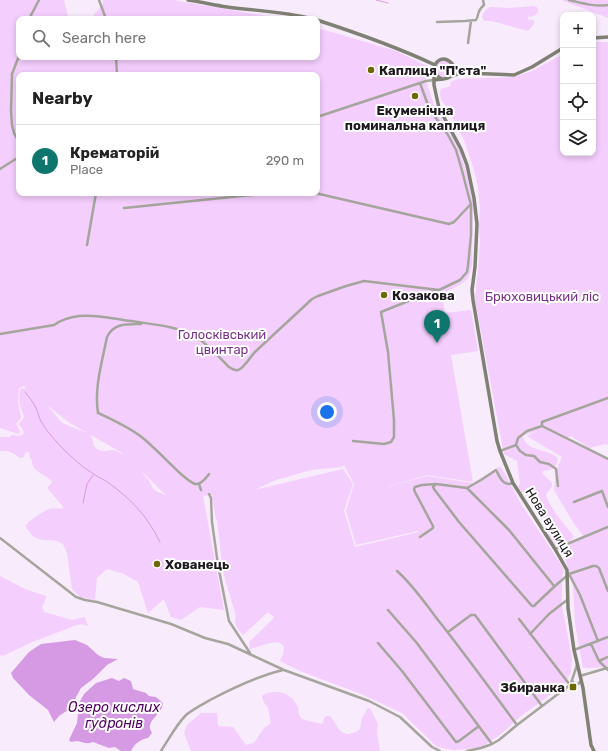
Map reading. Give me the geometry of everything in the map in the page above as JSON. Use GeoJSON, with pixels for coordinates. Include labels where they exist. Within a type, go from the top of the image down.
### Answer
{"type":"FeatureCollection","features":[{"type":"Feature","properties":{"kind":"street"},"geometry":{"type":"LineString","coordinates":[[30,16],[39,0]]}},
{"type":"Feature","properties":{"kind":"street"},"geometry":{"type":"LineString","coordinates":[[99,0],[105,16]]}},
{"type":"Feature","properties":{"kind":"street"},"geometry":{"type":"LineString","coordinates":[[188,0],[227,7],[255,9],[298,16]]}},
{"type":"Feature","properties":{"kind":"street"},"geometry":{"type":"LineString","coordinates":[[437,22],[476,20],[479,9],[484,5],[483,0]]}},
{"type":"Feature","properties":{"kind":"street"},"geometry":{"type":"LineString","coordinates":[[569,0],[592,5],[608,5]]}},
{"type":"Feature","properties":{"kind":"street"},"geometry":{"type":"LineString","coordinates":[[320,21],[402,50],[434,68]]}},
{"type":"Feature","properties":{"kind":"street"},"geometry":{"type":"LineString","coordinates":[[468,43],[471,21]]}},
{"type":"Feature","properties":{"kind":"street"},"geometry":{"type":"LineString","coordinates":[[596,38],[608,37]]}},
{"type":"Feature","properties":{"kind":"street"},"geometry":{"type":"LineString","coordinates":[[442,79],[436,76],[434,68],[438,61],[444,59],[448,60],[459,72],[514,75],[532,67],[560,50]]}},
{"type":"Feature","properties":{"kind":"street"},"geometry":{"type":"LineString","coordinates":[[16,137],[12,125],[11,97],[12,74],[17,60]]}},
{"type":"Feature","properties":{"kind":"street"},"geometry":{"type":"LineString","coordinates":[[116,60],[117,72]]}},
{"type":"Feature","properties":{"kind":"street"},"geometry":{"type":"LineString","coordinates":[[451,76],[454,71],[452,64]]}},
{"type":"Feature","properties":{"kind":"street","name":"Нова вулиця"},"geometry":{"type":"LineString","coordinates":[[434,68],[434,85],[439,108],[461,149],[467,165],[474,198],[477,224],[475,268],[472,290],[497,441],[513,483],[567,570],[568,608],[579,675],[578,683],[583,687],[591,745],[594,751]]}},
{"type":"Feature","properties":{"kind":"street"},"geometry":{"type":"LineString","coordinates":[[320,116],[420,83],[466,73]]}},
{"type":"Feature","properties":{"kind":"street"},"geometry":{"type":"LineString","coordinates":[[353,441],[384,444],[391,442],[394,438],[394,420],[388,352],[381,312],[442,289],[460,280],[467,272],[471,235],[471,205],[456,150],[448,135],[429,108],[420,83]]}},
{"type":"Feature","properties":{"kind":"street"},"geometry":{"type":"LineString","coordinates":[[0,169],[16,159]]}},
{"type":"Feature","properties":{"kind":"street"},"geometry":{"type":"LineString","coordinates":[[320,194],[449,224],[454,222],[471,205]]}},
{"type":"Feature","properties":{"kind":"street"},"geometry":{"type":"LineString","coordinates":[[87,245],[95,196]]}},
{"type":"Feature","properties":{"kind":"street"},"geometry":{"type":"LineString","coordinates":[[124,208],[241,196]]}},
{"type":"Feature","properties":{"kind":"street"},"geometry":{"type":"LineString","coordinates":[[0,334],[54,325],[61,320],[78,316],[102,316],[177,329],[192,334],[203,342],[232,370],[236,371],[241,369],[255,352],[312,299],[346,286],[364,282],[436,290]]}},
{"type":"Feature","properties":{"kind":"street"},"geometry":{"type":"LineString","coordinates":[[148,324],[126,324],[118,326],[110,333],[98,385],[98,413],[133,431],[143,438],[170,465],[191,481],[199,484]]}},
{"type":"Feature","properties":{"kind":"street"},"geometry":{"type":"LineString","coordinates":[[542,426],[542,422],[608,398]]}},
{"type":"Feature","properties":{"kind":"street"},"geometry":{"type":"LineString","coordinates":[[558,486],[556,469],[549,464],[540,462],[534,456],[526,455],[520,451],[516,445],[518,438],[528,431],[542,426],[608,459]]}},
{"type":"Feature","properties":{"kind":"street"},"geometry":{"type":"LineString","coordinates":[[500,451],[516,445]]}},
{"type":"Feature","properties":{"kind":"street"},"geometry":{"type":"LineString","coordinates":[[467,488],[496,470],[503,482],[509,485],[513,483]]}},
{"type":"Feature","properties":{"kind":"street"},"geometry":{"type":"LineString","coordinates":[[199,484],[209,474]]}},
{"type":"Feature","properties":{"kind":"street"},"geometry":{"type":"LineString","coordinates":[[199,484],[201,490]]}},
{"type":"Feature","properties":{"kind":"street"},"geometry":{"type":"LineString","coordinates":[[436,484],[433,487],[434,489],[459,522],[532,606],[534,606],[554,586],[568,575],[596,566],[599,568],[608,591]]}},
{"type":"Feature","properties":{"kind":"street"},"geometry":{"type":"LineString","coordinates":[[420,537],[433,528],[433,526],[414,492],[414,489],[418,486],[436,484],[467,488],[508,530],[554,586]]}},
{"type":"Feature","properties":{"kind":"street"},"geometry":{"type":"LineString","coordinates":[[574,502],[602,490],[608,507]]}},
{"type":"Feature","properties":{"kind":"street"},"geometry":{"type":"LineString","coordinates":[[209,494],[211,498],[218,565],[229,621],[250,654]]}},
{"type":"Feature","properties":{"kind":"street"},"geometry":{"type":"LineString","coordinates":[[555,549],[608,527]]}},
{"type":"Feature","properties":{"kind":"street"},"geometry":{"type":"LineString","coordinates":[[0,538],[76,597],[170,624],[205,638],[228,644],[284,670],[369,701],[400,717],[432,747],[440,751]]}},
{"type":"Feature","properties":{"kind":"street"},"geometry":{"type":"LineString","coordinates":[[397,571],[407,580],[448,632],[517,725]]}},
{"type":"Feature","properties":{"kind":"street"},"geometry":{"type":"LineString","coordinates":[[568,575],[580,595],[598,641]]}},
{"type":"Feature","properties":{"kind":"street"},"geometry":{"type":"LineString","coordinates":[[530,634],[549,614],[568,599]]}},
{"type":"Feature","properties":{"kind":"street"},"geometry":{"type":"LineString","coordinates":[[388,610],[424,652],[492,744]]}},
{"type":"Feature","properties":{"kind":"street"},"geometry":{"type":"LineString","coordinates":[[448,632],[471,615],[475,615],[542,706]]}},
{"type":"Feature","properties":{"kind":"street"},"geometry":{"type":"LineString","coordinates":[[519,619],[570,685]]}},
{"type":"Feature","properties":{"kind":"street"},"geometry":{"type":"LineString","coordinates":[[574,650],[608,637]]}},
{"type":"Feature","properties":{"kind":"street"},"geometry":{"type":"LineString","coordinates":[[378,643],[456,742],[479,726]]}},
{"type":"Feature","properties":{"kind":"street"},"geometry":{"type":"LineString","coordinates":[[591,644],[599,661],[607,669]]}},
{"type":"Feature","properties":{"kind":"street"},"geometry":{"type":"LineString","coordinates":[[599,661],[608,657]]}},
{"type":"Feature","properties":{"kind":"street","name":"Нова вулиця"},"geometry":{"type":"LineString","coordinates":[[570,685],[577,664]]}},
{"type":"Feature","properties":{"kind":"street"},"geometry":{"type":"LineString","coordinates":[[574,674],[577,673],[579,675],[607,669]]}},
{"type":"Feature","properties":{"kind":"street"},"geometry":{"type":"LineString","coordinates":[[161,751],[185,716],[197,707],[231,689],[267,674],[284,670]]}},
{"type":"Feature","properties":{"kind":"street"},"geometry":{"type":"LineString","coordinates":[[572,680],[578,683]]}},
{"type":"Feature","properties":{"kind":"street"},"geometry":{"type":"LineString","coordinates":[[468,751],[481,748],[500,740],[517,725],[570,685],[578,683]]}},
{"type":"Feature","properties":{"kind":"green space","name":"Голосківський цвинтар"},"geometry":{"type":"Polygon","coordinates":[[[0,0],[64,0],[68,16],[16,16],[16,60],[320,60],[320,29],[396,51],[427,66],[428,76],[426,76],[426,81],[436,111],[460,150],[467,175],[473,200],[472,265],[469,276],[466,280],[460,285],[442,294],[445,313],[471,310],[478,351],[451,355],[473,482],[427,475],[390,486],[391,488],[391,486],[427,476],[473,483],[500,466],[521,504],[564,569],[562,578],[562,606],[572,658],[571,672],[565,684],[521,716],[501,734],[480,748],[453,750],[437,747],[402,713],[361,694],[300,671],[280,661],[284,649],[283,645],[279,643],[269,643],[250,649],[249,642],[274,617],[268,612],[243,635],[236,627],[236,616],[223,572],[217,520],[212,495],[203,496],[224,610],[200,607],[181,620],[171,617],[164,599],[148,613],[138,582],[124,574],[107,569],[97,578],[95,600],[80,597],[72,589],[67,553],[63,544],[57,541],[42,540],[37,538],[33,536],[26,528],[27,524],[36,516],[47,510],[51,508],[64,508],[48,489],[52,483],[51,480],[36,470],[30,458],[29,452],[25,453],[24,457],[20,458],[9,451],[0,451],[0,437],[9,437],[12,435],[20,436],[24,433],[18,424],[23,417],[19,398],[20,389],[26,388],[24,386],[19,388],[18,401],[21,417],[16,423],[20,432],[18,434],[0,428],[0,0]],[[47,405],[62,423],[87,433],[67,421],[47,405]],[[91,435],[94,446],[98,450],[114,450],[124,455],[122,453],[91,435]],[[344,465],[342,467],[311,470],[276,480],[254,490],[343,469],[353,484],[344,511],[355,547],[419,532],[356,545],[346,511],[354,484],[344,465]],[[139,469],[154,490],[167,496],[139,469]]]}},
{"type":"Feature","properties":{"kind":"green space"},"geometry":{"type":"Polygon","coordinates":[[[103,0],[173,0],[266,16],[93,16],[103,4],[103,0]]]}},
{"type":"Feature","properties":{"kind":"green space"},"geometry":{"type":"Polygon","coordinates":[[[561,0],[608,0],[608,18],[596,13],[596,12],[561,0]]]}},
{"type":"Feature","properties":{"kind":"green space"},"geometry":{"type":"Polygon","coordinates":[[[534,6],[538,8],[538,12],[534,16],[527,17],[529,20],[534,20],[534,24],[528,31],[492,21],[484,21],[482,16],[486,9],[491,7],[509,8],[534,6]]]}},
{"type":"Feature","properties":{"kind":"green space","name":"Брюховицький ліс"},"geometry":{"type":"Polygon","coordinates":[[[596,42],[608,42],[608,445],[605,444],[589,448],[571,436],[565,439],[608,459],[608,667],[583,668],[575,624],[573,585],[562,548],[583,536],[554,490],[556,471],[562,457],[527,436],[537,431],[524,435],[523,437],[529,446],[550,453],[558,459],[555,466],[551,469],[543,471],[542,473],[552,483],[552,487],[546,494],[547,499],[574,537],[565,544],[554,545],[548,535],[549,526],[547,521],[537,511],[531,499],[522,492],[518,486],[520,484],[517,461],[504,454],[475,300],[480,244],[480,209],[478,188],[464,140],[448,109],[441,100],[440,94],[441,89],[451,86],[450,82],[458,79],[514,77],[532,71],[560,56],[560,156],[596,156],[596,42]]]}},
{"type":"Feature","properties":{"kind":"green space"},"geometry":{"type":"Polygon","coordinates":[[[444,59],[453,64],[453,74],[446,79],[436,76],[436,64],[444,59]]]}},
{"type":"Feature","properties":{"kind":"green space"},"geometry":{"type":"Polygon","coordinates":[[[0,576],[25,589],[46,596],[42,607],[44,612],[72,620],[85,617],[88,626],[82,624],[74,626],[30,643],[3,656],[0,655],[0,576]]]}},
{"type":"Feature","properties":{"kind":"green space"},"geometry":{"type":"Polygon","coordinates":[[[272,692],[286,694],[293,699],[298,707],[299,715],[302,719],[321,724],[323,723],[324,718],[330,716],[339,729],[345,734],[358,731],[362,718],[367,709],[370,708],[378,724],[377,732],[380,751],[191,751],[184,733],[187,725],[201,713],[217,713],[218,726],[233,727],[246,745],[254,743],[264,728],[271,723],[268,708],[263,701],[262,696],[272,692]]]}},
{"type":"Feature","properties":{"kind":"water","name":"Озеро кислих гудронів"},"geometry":{"type":"Polygon","coordinates":[[[75,640],[87,645],[98,655],[104,658],[118,659],[107,665],[93,679],[81,688],[76,697],[74,706],[59,716],[54,722],[48,710],[29,695],[13,678],[11,673],[29,652],[41,644],[75,640]]]}},
{"type":"Feature","properties":{"kind":"water","name":"Озеро кислих гудронів"},"geometry":{"type":"Polygon","coordinates":[[[112,678],[119,681],[124,678],[131,681],[133,689],[146,693],[149,696],[156,697],[163,703],[160,711],[150,725],[152,733],[148,738],[136,744],[131,751],[121,751],[115,747],[109,748],[93,742],[71,742],[69,740],[77,723],[79,703],[84,694],[96,683],[112,678]]]}},
{"type":"Feature","properties":{"kind":"waterway"},"geometry":{"type":"LineString","coordinates":[[376,0],[388,3]]}},
{"type":"Feature","properties":{"kind":"waterway"},"geometry":{"type":"LineString","coordinates":[[25,392],[36,407],[43,425],[55,440],[81,465],[123,494],[143,515],[160,542]]}},
{"type":"Feature","properties":{"kind":"waterway"},"geometry":{"type":"LineString","coordinates":[[83,503],[87,484],[93,475]]}},
{"type":"Feature","properties":{"kind":"place","name":"Каплиця \"П'єта\""},"geometry":{"type":"Point","coordinates":[371,70]}},
{"type":"Feature","properties":{"kind":"place","name":"Екуменічна поминальна каплиця"},"geometry":{"type":"Point","coordinates":[415,96]}},
{"type":"Feature","properties":{"kind":"place","name":"Козакова"},"geometry":{"type":"Point","coordinates":[384,295]}},
{"type":"Feature","properties":{"kind":"place","name":"Крематорій"},"geometry":{"type":"Point","coordinates":[437,343]}},
{"type":"Feature","properties":{"kind":"place","name":"Хованець"},"geometry":{"type":"Point","coordinates":[157,564]}},
{"type":"Feature","properties":{"kind":"place","name":"Збиранка"},"geometry":{"type":"Point","coordinates":[573,687]}}]}
